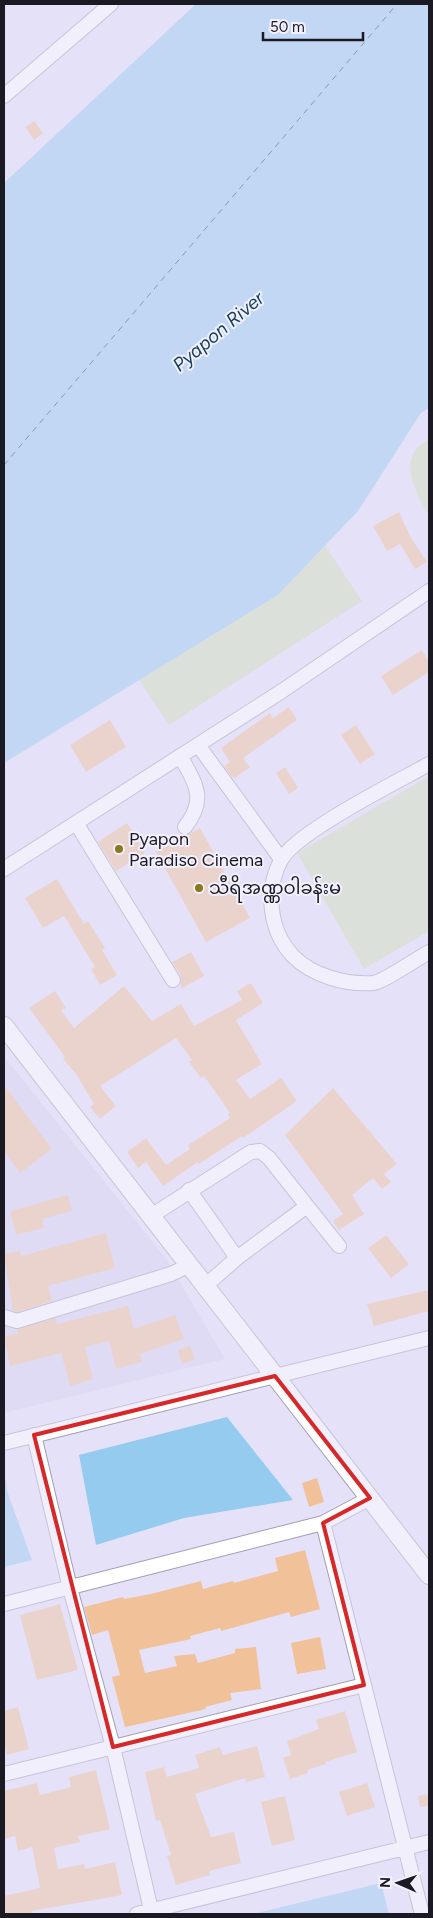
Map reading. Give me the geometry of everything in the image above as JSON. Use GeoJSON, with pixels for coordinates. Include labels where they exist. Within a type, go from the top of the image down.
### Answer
{"type":"FeatureCollection","features":[{"type":"Feature","properties":{"kind":"main road"},"geometry":{"type":"LineString","coordinates":[[4,1026],[204,1287],[276,1376],[429,1575]]}},
{"type":"Feature","properties":{"kind":"street"},"geometry":{"type":"LineString","coordinates":[[4,96],[76,37],[111,4]]}},
{"type":"Feature","properties":{"kind":"street"},"geometry":{"type":"LineString","coordinates":[[4,869],[282,691],[429,591]]}},
{"type":"Feature","properties":{"kind":"street"},"geometry":{"type":"LineString","coordinates":[[198,745],[281,859]]}},
{"type":"Feature","properties":{"kind":"street"},"geometry":{"type":"LineString","coordinates":[[180,756],[195,782],[198,807],[185,827]]}},
{"type":"Feature","properties":{"kind":"street"},"geometry":{"type":"LineString","coordinates":[[429,764],[312,831],[281,859],[272,886],[271,908],[278,934],[293,956],[317,972],[342,981],[374,983],[429,952]]}},
{"type":"Feature","properties":{"kind":"street"},"geometry":{"type":"LineString","coordinates":[[76,823],[173,980]]}},
{"type":"Feature","properties":{"kind":"street"},"geometry":{"type":"LineString","coordinates":[[151,1216],[251,1152],[260,1151],[269,1158],[339,1246]]}},
{"type":"Feature","properties":{"kind":"street"},"geometry":{"type":"LineString","coordinates":[[189,1190],[237,1258]]}},
{"type":"Feature","properties":{"kind":"street"},"geometry":{"type":"LineString","coordinates":[[204,1287],[237,1258],[306,1206]]}},
{"type":"Feature","properties":{"kind":"street"},"geometry":{"type":"LineString","coordinates":[[4,1317],[17,1321],[171,1274],[188,1266]]}},
{"type":"Feature","properties":{"kind":"street"},"geometry":{"type":"LineString","coordinates":[[4,1442],[429,1338]]}},
{"type":"Feature","properties":{"kind":"street"},"geometry":{"type":"LineString","coordinates":[[34,1435],[70,1588],[113,1747],[152,1912]]}},
{"type":"Feature","properties":{"kind":"street"},"geometry":{"type":"LineString","coordinates":[[4,1604],[323,1523],[370,1498]]}},
{"type":"Feature","properties":{"kind":"street"},"geometry":{"type":"LineString","coordinates":[[323,1523],[422,1914]]}},
{"type":"Feature","properties":{"kind":"street"},"geometry":{"type":"LineString","coordinates":[[4,1774],[364,1685]]}},
{"type":"Feature","properties":{"kind":"street"},"geometry":{"type":"LineString","coordinates":[[137,1914],[152,1912],[429,1842]]}},
{"type":"Feature","properties":{"kind":"highlighted area"},"geometry":{"type":"Polygon","coordinates":[[[275,1376],[370,1498],[323,1523],[364,1685],[113,1747],[34,1435],[275,1376]]]}},
{"type":"Feature","properties":{"kind":"shaded area"},"geometry":{"type":"Polygon","coordinates":[[[4,1056],[167,1260],[225,1359],[4,1413],[4,1056]]]}},
{"type":"Feature","properties":{"kind":"green space"},"geometry":{"type":"Polygon","coordinates":[[[429,439],[429,516],[413,483],[410,465],[416,449],[429,439]]]}},
{"type":"Feature","properties":{"kind":"green space"},"geometry":{"type":"Polygon","coordinates":[[[325,545],[362,601],[169,725],[139,680],[278,595],[325,545]]]}},
{"type":"Feature","properties":{"kind":"green space"},"geometry":{"type":"Polygon","coordinates":[[[429,776],[429,931],[364,969],[297,853],[429,776]]]}},
{"type":"Feature","properties":{"kind":"water","name":"Pyapon River"},"geometry":{"type":"Polygon","coordinates":[[[196,4],[429,4],[429,408],[421,413],[358,511],[278,595],[4,763],[4,183],[196,4]]]}},
{"type":"Feature","properties":{"kind":"water"},"geometry":{"type":"Polygon","coordinates":[[[227,1417],[293,1500],[184,1518],[96,1545],[79,1455],[227,1417]]]}},
{"type":"Feature","properties":{"kind":"water"},"geometry":{"type":"Polygon","coordinates":[[[6,1479],[7,1491],[32,1560],[4,1567],[4,1480],[6,1479]]]}},
{"type":"Feature","properties":{"kind":"water"},"geometry":{"type":"Polygon","coordinates":[[[381,1883],[389,1914],[253,1914],[381,1883]]]}},
{"type":"Feature","properties":{"kind":"building"},"geometry":{"type":"Polygon","coordinates":[[[34,121],[43,133],[34,140],[25,127],[34,121]]]}},
{"type":"Feature","properties":{"kind":"building"},"geometry":{"type":"Polygon","coordinates":[[[399,512],[411,538],[427,562],[415,569],[400,544],[387,551],[373,526],[399,512]]]}},
{"type":"Feature","properties":{"kind":"building"},"geometry":{"type":"Polygon","coordinates":[[[422,650],[429,662],[429,672],[393,695],[381,676],[422,650]]]}},
{"type":"Feature","properties":{"kind":"building"},"geometry":{"type":"Polygon","coordinates":[[[289,707],[297,720],[243,758],[250,767],[235,778],[231,776],[224,766],[230,762],[221,748],[270,713],[273,718],[289,707]]]}},
{"type":"Feature","properties":{"kind":"building"},"geometry":{"type":"Polygon","coordinates":[[[110,720],[126,747],[86,772],[70,745],[110,720]]]}},
{"type":"Feature","properties":{"kind":"building"},"geometry":{"type":"Polygon","coordinates":[[[356,725],[375,754],[360,764],[341,735],[356,725]]]}},
{"type":"Feature","properties":{"kind":"building"},"geometry":{"type":"Polygon","coordinates":[[[285,767],[298,788],[289,794],[276,773],[285,767]]]}},
{"type":"Feature","properties":{"kind":"building","name":"Pyapon Paradiso Cinema"},"geometry":{"type":"Polygon","coordinates":[[[127,823],[145,853],[116,871],[98,842],[127,823]]]}},
{"type":"Feature","properties":{"kind":"building"},"geometry":{"type":"Polygon","coordinates":[[[200,828],[250,918],[206,942],[156,852],[200,828]]]}},
{"type":"Feature","properties":{"kind":"building"},"geometry":{"type":"Polygon","coordinates":[[[57,879],[84,924],[88,921],[105,948],[102,950],[117,975],[100,985],[91,969],[95,967],[64,916],[43,928],[25,898],[57,879]]]}},
{"type":"Feature","properties":{"kind":"building"},"geometry":{"type":"Polygon","coordinates":[[[191,952],[204,976],[181,989],[181,976],[172,962],[191,952]]]}},
{"type":"Feature","properties":{"kind":"building"},"geometry":{"type":"Polygon","coordinates":[[[251,983],[263,1003],[236,1020],[262,1064],[236,1080],[250,1099],[281,1078],[297,1101],[243,1138],[242,1136],[199,1164],[198,1162],[163,1186],[146,1162],[138,1168],[127,1152],[146,1138],[166,1165],[190,1149],[188,1145],[230,1118],[228,1114],[230,1113],[204,1076],[201,1078],[189,1062],[192,1060],[176,1038],[100,1086],[116,1106],[100,1119],[90,1107],[94,1104],[76,1074],[63,1059],[65,1057],[29,1008],[55,991],[66,1008],[61,1010],[74,1028],[124,986],[152,1021],[181,1004],[194,1026],[242,1000],[237,991],[251,983]]]}},
{"type":"Feature","properties":{"kind":"building"},"geometry":{"type":"Polygon","coordinates":[[[4,1085],[52,1149],[20,1173],[4,1151],[4,1085]]]}},
{"type":"Feature","properties":{"kind":"building"},"geometry":{"type":"Polygon","coordinates":[[[333,1088],[397,1164],[384,1174],[391,1182],[382,1189],[373,1178],[352,1195],[364,1214],[339,1230],[333,1221],[343,1214],[285,1135],[333,1088]]]}},
{"type":"Feature","properties":{"kind":"building"},"geometry":{"type":"Polygon","coordinates":[[[68,1195],[72,1211],[42,1219],[44,1228],[16,1235],[10,1211],[68,1195]]]}},
{"type":"Feature","properties":{"kind":"building"},"geometry":{"type":"Polygon","coordinates":[[[106,1233],[115,1268],[48,1286],[52,1301],[17,1312],[13,1311],[4,1254],[20,1251],[21,1256],[106,1233]]]}},
{"type":"Feature","properties":{"kind":"building"},"geometry":{"type":"Polygon","coordinates":[[[386,1235],[409,1264],[391,1278],[368,1248],[386,1235]]]}},
{"type":"Feature","properties":{"kind":"building"},"geometry":{"type":"Polygon","coordinates":[[[429,1290],[429,1311],[374,1326],[367,1304],[429,1290]]]}},
{"type":"Feature","properties":{"kind":"building"},"geometry":{"type":"Polygon","coordinates":[[[128,1306],[134,1329],[175,1315],[184,1339],[140,1354],[142,1362],[116,1369],[109,1341],[85,1347],[93,1379],[70,1386],[61,1353],[10,1366],[4,1337],[18,1333],[17,1329],[56,1318],[57,1324],[128,1306]]]}},
{"type":"Feature","properties":{"kind":"building"},"geometry":{"type":"Polygon","coordinates":[[[190,1346],[195,1359],[182,1364],[178,1350],[190,1346]]]}},
{"type":"Feature","properties":{"kind":"building"},"geometry":{"type":"Polygon","coordinates":[[[317,1478],[324,1502],[309,1507],[302,1483],[317,1478]]]}},
{"type":"Feature","properties":{"kind":"building"},"geometry":{"type":"Polygon","coordinates":[[[305,1550],[320,1609],[291,1617],[289,1612],[221,1631],[220,1628],[190,1636],[191,1639],[139,1650],[145,1673],[177,1666],[174,1656],[195,1654],[198,1663],[235,1653],[235,1649],[256,1647],[261,1689],[230,1693],[232,1700],[205,1707],[206,1709],[125,1727],[112,1677],[120,1675],[108,1630],[92,1635],[84,1607],[123,1597],[124,1599],[151,1594],[201,1581],[203,1589],[233,1581],[234,1583],[278,1571],[275,1558],[305,1550]]]}},
{"type":"Feature","properties":{"kind":"building"},"geometry":{"type":"Polygon","coordinates":[[[60,1604],[78,1670],[37,1680],[20,1615],[60,1604]]]}},
{"type":"Feature","properties":{"kind":"building"},"geometry":{"type":"Polygon","coordinates":[[[320,1637],[326,1669],[297,1674],[291,1643],[320,1637]]]}},
{"type":"Feature","properties":{"kind":"building"},"geometry":{"type":"Polygon","coordinates":[[[18,1707],[29,1749],[7,1755],[4,1743],[4,1711],[18,1707]]]}},
{"type":"Feature","properties":{"kind":"building"},"geometry":{"type":"Polygon","coordinates":[[[345,1711],[357,1752],[325,1762],[326,1764],[307,1770],[308,1773],[290,1779],[283,1758],[291,1755],[287,1741],[319,1729],[316,1720],[345,1711]]]}},
{"type":"Feature","properties":{"kind":"building"},"geometry":{"type":"Polygon","coordinates":[[[257,1746],[265,1777],[246,1782],[245,1778],[195,1794],[211,1837],[234,1832],[241,1863],[209,1871],[210,1875],[176,1885],[167,1856],[171,1855],[160,1820],[156,1821],[145,1772],[164,1767],[167,1777],[199,1768],[195,1755],[220,1747],[223,1755],[257,1746]]]}},
{"type":"Feature","properties":{"kind":"building"},"geometry":{"type":"Polygon","coordinates":[[[96,1770],[110,1829],[78,1836],[80,1842],[54,1848],[58,1869],[84,1864],[85,1869],[115,1862],[122,1895],[32,1911],[32,1914],[4,1914],[4,1896],[40,1888],[32,1847],[18,1851],[15,1836],[4,1839],[4,1791],[37,1783],[40,1795],[71,1787],[69,1777],[96,1770]]]}},
{"type":"Feature","properties":{"kind":"building"},"geometry":{"type":"Polygon","coordinates":[[[367,1783],[375,1807],[347,1816],[339,1792],[367,1783]]]}},
{"type":"Feature","properties":{"kind":"building"},"geometry":{"type":"Polygon","coordinates":[[[429,1794],[429,1806],[420,1807],[418,1796],[429,1794]]]}},
{"type":"Feature","properties":{"kind":"building"},"geometry":{"type":"Polygon","coordinates":[[[285,1796],[295,1840],[272,1846],[261,1802],[285,1796]]]}},
{"type":"Feature","properties":{"kind":"ferry route"},"geometry":{"type":"LineString","coordinates":[[4,465],[397,4]]}},
{"type":"Feature","properties":{"kind":"place","name":"Pyapon Paradiso Cinema"},"geometry":{"type":"Point","coordinates":[119,849]}},
{"type":"Feature","properties":{"kind":"place","name":"သီရိအဏ္ဏဝါခန်းမ"},"geometry":{"type":"Point","coordinates":[199,888]}}]}
